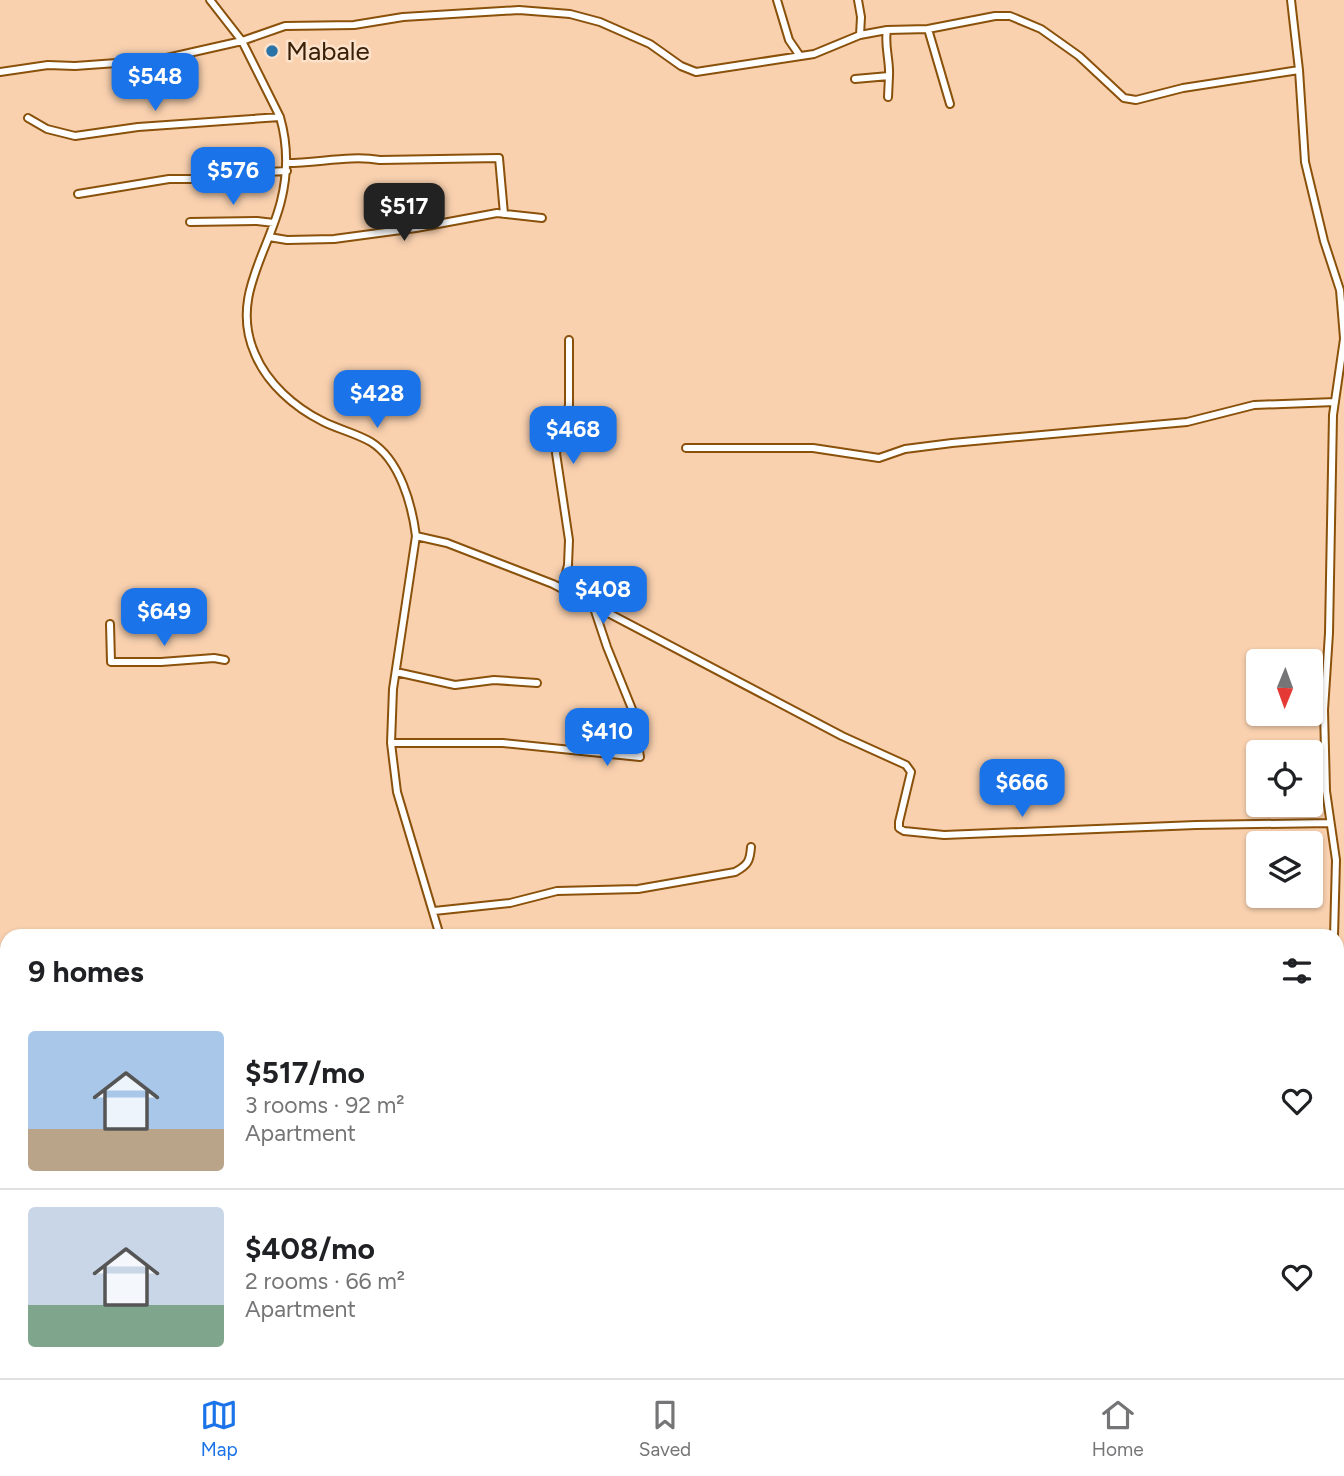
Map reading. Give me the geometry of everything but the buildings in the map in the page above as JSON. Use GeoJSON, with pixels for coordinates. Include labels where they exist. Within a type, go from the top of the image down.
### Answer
{"type":"FeatureCollection","features":[{"type":"Feature","properties":{"kind":"street"},"geometry":{"type":"LineString","coordinates":[[210,0],[242,41],[280,117],[287,167],[281,203],[253,277],[246,307],[247,335],[256,357],[274,385],[296,405],[321,421],[372,442],[389,459],[408,501],[416,536],[396,672],[391,743],[397,792],[438,929]]}},
{"type":"Feature","properties":{"kind":"street"},"geometry":{"type":"LineString","coordinates":[[777,0],[789,40],[800,57]]}},
{"type":"Feature","properties":{"kind":"street"},"geometry":{"type":"LineString","coordinates":[[858,0],[860,34]]}},
{"type":"Feature","properties":{"kind":"street"},"geometry":{"type":"LineString","coordinates":[[1291,0],[1305,162],[1324,240],[1340,290],[1344,339],[1335,402],[1329,633],[1324,710],[1326,791],[1336,859],[1334,929]]}},
{"type":"Feature","properties":{"kind":"street"},"geometry":{"type":"LineString","coordinates":[[0,72],[48,65],[95,65],[158,60],[242,41],[285,26],[354,25],[457,13],[542,10],[570,13],[600,22],[650,44],[681,66],[696,72],[814,54],[860,34],[928,29],[995,16],[1010,16],[1041,29],[1079,56],[1124,98],[1136,100],[1183,88],[1299,70]]}},
{"type":"Feature","properties":{"kind":"street"},"geometry":{"type":"LineString","coordinates":[[928,29],[950,104]]}},
{"type":"Feature","properties":{"kind":"street"},"geometry":{"type":"LineString","coordinates":[[887,30],[885,41],[890,63],[887,97]]}},
{"type":"Feature","properties":{"kind":"street"},"geometry":{"type":"LineString","coordinates":[[855,79],[889,76]]}},
{"type":"Feature","properties":{"kind":"street"},"geometry":{"type":"LineString","coordinates":[[28,118],[47,129],[75,136],[138,127],[280,117]]}},
{"type":"Feature","properties":{"kind":"street"},"geometry":{"type":"LineString","coordinates":[[78,194],[169,179],[201,178],[216,174],[367,158],[499,158],[504,214]]}},
{"type":"Feature","properties":{"kind":"street"},"geometry":{"type":"LineString","coordinates":[[269,237],[286,240],[334,239],[497,213],[542,218]]}},
{"type":"Feature","properties":{"kind":"street"},"geometry":{"type":"LineString","coordinates":[[190,222],[249,220],[274,223]]}},
{"type":"Feature","properties":{"kind":"street"},"geometry":{"type":"LineString","coordinates":[[562,588],[568,565],[569,540],[556,453],[569,405],[569,340]]}},
{"type":"Feature","properties":{"kind":"street"},"geometry":{"type":"LineString","coordinates":[[686,448],[813,448],[880,458],[905,449],[952,443],[1187,422],[1254,405],[1335,402]]}},
{"type":"Feature","properties":{"kind":"street"},"geometry":{"type":"LineString","coordinates":[[416,536],[447,543],[562,588],[842,736],[909,767],[911,772],[899,822],[899,828],[904,831],[944,835],[1196,825],[1330,823]]}},
{"type":"Feature","properties":{"kind":"street"},"geometry":{"type":"LineString","coordinates":[[391,743],[503,744],[640,757],[632,709],[610,657],[593,605]]}},
{"type":"Feature","properties":{"kind":"street"},"geometry":{"type":"LineString","coordinates":[[110,624],[111,662],[214,658],[225,660]]}},
{"type":"Feature","properties":{"kind":"street"},"geometry":{"type":"LineString","coordinates":[[396,672],[455,685],[494,680],[537,684]]}},
{"type":"Feature","properties":{"kind":"street"},"geometry":{"type":"LineString","coordinates":[[434,911],[510,903],[557,891],[638,889],[735,872],[746,867],[750,860],[751,847]]}},
{"type":"Feature","properties":{"kind":"place","name":"Mabale"},"geometry":{"type":"Point","coordinates":[272,51]}}]}
